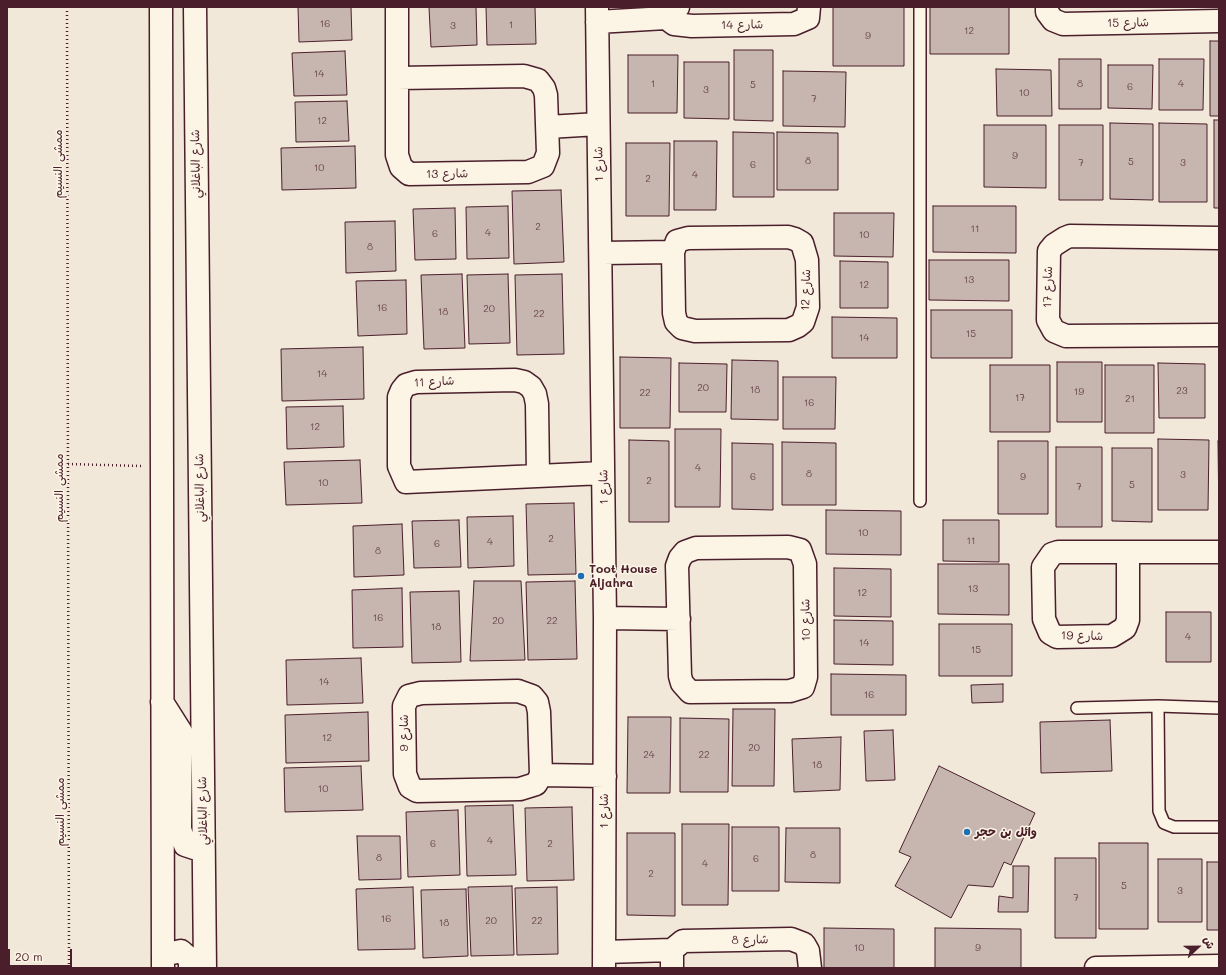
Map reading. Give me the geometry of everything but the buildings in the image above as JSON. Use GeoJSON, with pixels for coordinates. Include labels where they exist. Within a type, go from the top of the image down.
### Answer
{"type":"FeatureCollection","features":[{"type":"Feature","properties":{"kind":"street"},"geometry":{"type":"LineString","coordinates":[[161,7],[163,961],[181,951],[190,960],[190,968]]}},
{"type":"Feature","properties":{"kind":"street","name":"شارع الباغلاني"},"geometry":{"type":"LineString","coordinates":[[195,7],[204,968]]}},
{"type":"Feature","properties":{"kind":"street","name":"شارع 13"},"geometry":{"type":"LineString","coordinates":[[397,7],[397,155],[401,167],[409,174],[528,172],[543,166],[548,153],[548,127],[546,95],[544,88],[538,80],[529,76],[398,78]]}},
{"type":"Feature","properties":{"kind":"street","name":"شارع 14"},"geometry":{"type":"LineString","coordinates":[[597,15],[672,12],[674,24],[692,26],[794,24],[808,18],[809,7]]}},
{"type":"Feature","properties":{"kind":"street","name":"شارع 15"},"geometry":{"type":"LineString","coordinates":[[1047,7],[1047,12],[1053,20],[1063,24],[1219,21]]}},
{"type":"Feature","properties":{"kind":"street","name":"شارع 1"},"geometry":{"type":"LineString","coordinates":[[597,15],[598,124],[602,253],[605,618],[604,960]]}},
{"type":"Feature","properties":{"kind":"street"},"geometry":{"type":"LineString","coordinates":[[548,127],[598,124]]}},
{"type":"Feature","properties":{"kind":"street","name":"شارع 17"},"geometry":{"type":"LineString","coordinates":[[1219,238],[1070,236],[1065,238],[1054,245],[1049,251],[1048,320],[1054,331],[1066,336],[1219,335]]}},
{"type":"Feature","properties":{"kind":"street","name":"شارع 12"},"geometry":{"type":"LineString","coordinates":[[688,238],[795,239],[802,243],[808,260],[808,307],[803,322],[789,330],[695,331],[682,328],[676,322],[674,313],[673,252],[678,241],[688,238]]}},
{"type":"Feature","properties":{"kind":"street"},"geometry":{"type":"LineString","coordinates":[[602,253],[673,252]]}},
{"type":"Feature","properties":{"kind":"street","name":"شارع 11"},"geometry":{"type":"LineString","coordinates":[[538,476],[537,404],[535,394],[531,387],[524,382],[515,380],[416,382],[406,385],[402,390],[399,397],[399,466],[406,482],[538,476],[603,473]]}},
{"type":"Feature","properties":{"kind":"street","name":"شارع 10"},"geometry":{"type":"LineString","coordinates":[[788,547],[800,550],[805,564],[805,682],[802,687],[790,691],[690,692],[682,683],[680,676],[679,619],[678,566],[685,552],[696,548],[788,547]]}},
{"type":"Feature","properties":{"kind":"street","name":"شارع 19"},"geometry":{"type":"LineString","coordinates":[[1128,553],[1128,620],[1125,628],[1112,636],[1057,637],[1050,633],[1044,620],[1043,567],[1048,559],[1058,552],[1219,552]]}},
{"type":"Feature","properties":{"kind":"street"},"geometry":{"type":"LineString","coordinates":[[605,618],[679,619]]}},
{"type":"Feature","properties":{"kind":"street","name":"شارع 9"},"geometry":{"type":"LineString","coordinates":[[518,691],[532,696],[537,702],[539,712],[541,775],[536,784],[520,789],[416,791],[410,787],[405,774],[404,706],[406,700],[409,696],[421,693],[518,691]]}},
{"type":"Feature","properties":{"kind":"street"},"geometry":{"type":"LineString","coordinates":[[162,702],[182,732],[180,829],[185,845],[194,848],[203,846]]}},
{"type":"Feature","properties":{"kind":"street"},"geometry":{"type":"LineString","coordinates":[[541,775],[604,776]]}},
{"type":"Feature","properties":{"kind":"street","name":"شارع 8"},"geometry":{"type":"LineString","coordinates":[[604,960],[672,959],[683,941],[791,939],[804,944],[808,951],[810,968]]}},
{"type":"Feature","properties":{"kind":"street"},"geometry":{"type":"LineString","coordinates":[[1096,968],[1219,966]]}},
{"type":"Feature","properties":{"kind":"lane"},"geometry":{"type":"LineString","coordinates":[[920,7],[920,501]]}},
{"type":"Feature","properties":{"kind":"lane"},"geometry":{"type":"LineString","coordinates":[[1077,708],[1158,706],[1219,708]]}},
{"type":"Feature","properties":{"kind":"lane"},"geometry":{"type":"LineString","coordinates":[[1158,706],[1158,812],[1164,823],[1174,827],[1219,827]]}},
{"type":"Feature","properties":{"kind":"path","name":"ممشى النسيم"},"geometry":{"type":"LineString","coordinates":[[67,7],[69,968]]}},
{"type":"Feature","properties":{"kind":"path"},"geometry":{"type":"LineString","coordinates":[[68,464],[162,466]]}},
{"type":"Feature","properties":{"kind":"place","name":"Toot House Aljahra"},"geometry":{"type":"Point","coordinates":[581,576]}},
{"type":"Feature","properties":{"kind":"place","name":"وائل بن حجر"},"geometry":{"type":"Point","coordinates":[967,832]}}]}
